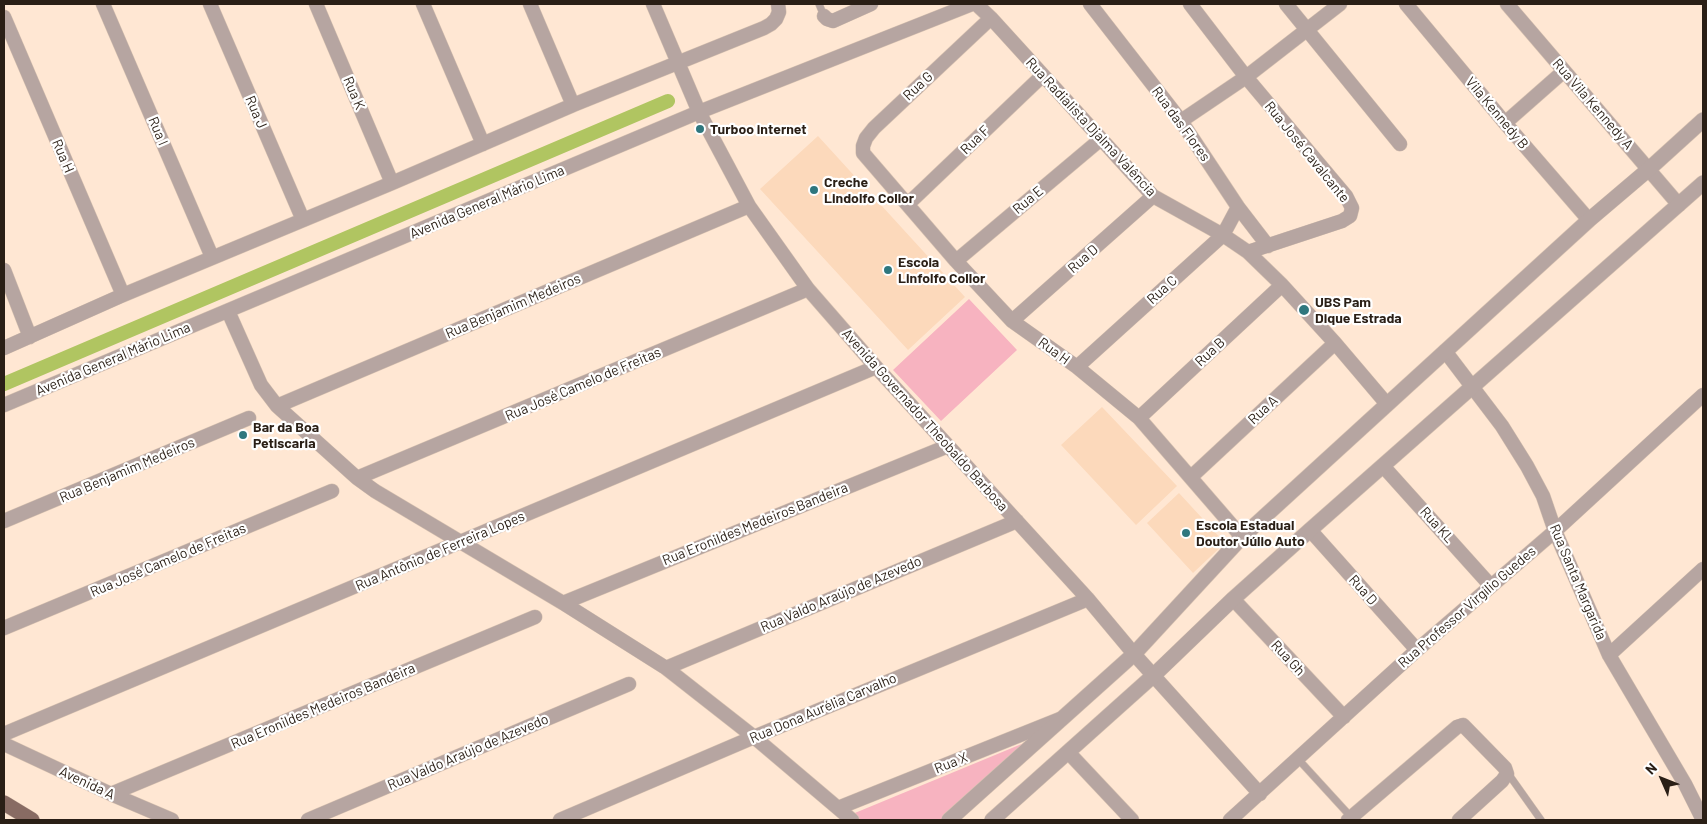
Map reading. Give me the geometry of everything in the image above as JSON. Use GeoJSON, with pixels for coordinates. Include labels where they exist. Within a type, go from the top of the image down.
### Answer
{"type":"FeatureCollection","features":[{"type":"Feature","properties":{"kind":"main road"},"geometry":{"type":"LineString","coordinates":[[4,803],[32,820]]}},
{"type":"Feature","properties":{"kind":"street","name":"Rua I"},"geometry":{"type":"LineString","coordinates":[[103,4],[212,257]]}},
{"type":"Feature","properties":{"kind":"street","name":"Rua J"},"geometry":{"type":"LineString","coordinates":[[210,4],[303,220]]}},
{"type":"Feature","properties":{"kind":"street","name":"Rua K"},"geometry":{"type":"LineString","coordinates":[[316,4],[392,183]]}},
{"type":"Feature","properties":{"kind":"street"},"geometry":{"type":"LineString","coordinates":[[423,4],[483,144]]}},
{"type":"Feature","properties":{"kind":"street"},"geometry":{"type":"LineString","coordinates":[[530,4],[573,105]]}},
{"type":"Feature","properties":{"kind":"street","name":"Avenida Governador Theobaldo Barbosa"},"geometry":{"type":"LineString","coordinates":[[653,4],[698,110],[749,206],[808,289],[876,367],[1088,599],[1134,654],[1260,794]]}},
{"type":"Feature","properties":{"kind":"street"},"geometry":{"type":"LineString","coordinates":[[4,348],[212,257],[771,24],[779,12],[778,4]]}},
{"type":"Feature","properties":{"kind":"street"},"geometry":{"type":"LineString","coordinates":[[822,10],[826,19],[833,21],[871,4]]}},
{"type":"Feature","properties":{"kind":"street","name":"Avenida General Mário Lima"},"geometry":{"type":"LineString","coordinates":[[4,405],[698,110],[972,4]]}},
{"type":"Feature","properties":{"kind":"street","name":"Rua Radialista Djalma Valência"},"geometry":{"type":"LineString","coordinates":[[976,4],[991,18],[1153,196],[1223,235],[1248,252],[1335,343],[1386,403]]}},
{"type":"Feature","properties":{"kind":"street","name":"Rua das Flores"},"geometry":{"type":"LineString","coordinates":[[1090,4],[1181,121],[1238,207],[1268,246]]}},
{"type":"Feature","properties":{"kind":"street","name":"Rua José Cavalcante"},"geometry":{"type":"LineString","coordinates":[[1190,4],[1246,77],[1346,196],[1352,208],[1350,216],[1342,221],[1248,252]]}},
{"type":"Feature","properties":{"kind":"street"},"geometry":{"type":"LineString","coordinates":[[1286,4],[1400,144]]}},
{"type":"Feature","properties":{"kind":"street"},"geometry":{"type":"LineString","coordinates":[[1181,121],[1246,77],[1340,4]]}},
{"type":"Feature","properties":{"kind":"street","name":"Vila Kennedy B"},"geometry":{"type":"LineString","coordinates":[[1406,4],[1589,220]]}},
{"type":"Feature","properties":{"kind":"street","name":"Rua Vila Kennedy A"},"geometry":{"type":"LineString","coordinates":[[1507,4],[1679,205]]}},
{"type":"Feature","properties":{"kind":"street","name":"Rua H"},"geometry":{"type":"LineString","coordinates":[[4,17],[123,295]]}},
{"type":"Feature","properties":{"kind":"street","name":"Rua G"},"geometry":{"type":"LineString","coordinates":[[869,162],[863,153],[862,146],[874,128],[991,18]]}},
{"type":"Feature","properties":{"kind":"street"},"geometry":{"type":"LineString","coordinates":[[1505,123],[1564,72]]}},
{"type":"Feature","properties":{"kind":"street","name":"Rua F"},"geometry":{"type":"LineString","coordinates":[[908,204],[1042,76]]}},
{"type":"Feature","properties":{"kind":"street"},"geometry":{"type":"LineString","coordinates":[[949,820],[1134,654],[1242,537],[1386,403],[1703,120]]}},
{"type":"Feature","properties":{"kind":"street","name":"Rua E"},"geometry":{"type":"LineString","coordinates":[[956,261],[1100,139]]}},
{"type":"Feature","properties":{"kind":"street","name":"Rua H"},"geometry":{"type":"LineString","coordinates":[[869,162],[908,204],[956,261],[1012,321],[1076,367],[1139,418],[1242,537]]}},
{"type":"Feature","properties":{"kind":"street"},"geometry":{"type":"LineString","coordinates":[[992,820],[1154,675],[1233,599],[1310,530],[1703,183]]}},
{"type":"Feature","properties":{"kind":"street","name":"Rua D"},"geometry":{"type":"LineString","coordinates":[[1012,321],[1153,196]]}},
{"type":"Feature","properties":{"kind":"street","name":"Rua Benjamim Medeiros"},"geometry":{"type":"LineString","coordinates":[[277,406],[749,206]]}},
{"type":"Feature","properties":{"kind":"street","name":"Rua C"},"geometry":{"type":"LineString","coordinates":[[1076,367],[1223,235],[1238,207]]}},
{"type":"Feature","properties":{"kind":"street"},"geometry":{"type":"LineString","coordinates":[[4,270],[30,337]]}},
{"type":"Feature","properties":{"kind":"street","name":"Rua B"},"geometry":{"type":"LineString","coordinates":[[1139,418],[1282,286]]}},
{"type":"Feature","properties":{"kind":"street","name":"Rua José Camelo de Freitas"},"geometry":{"type":"LineString","coordinates":[[357,478],[808,289]]}},
{"type":"Feature","properties":{"kind":"street"},"geometry":{"type":"LineString","coordinates":[[228,311],[261,385],[277,406],[357,478],[375,491],[563,603],[666,668],[754,737],[852,820]]}},
{"type":"Feature","properties":{"kind":"street","name":"Rua A"},"geometry":{"type":"LineString","coordinates":[[1190,477],[1335,343]]}},
{"type":"Feature","properties":{"kind":"street","name":"Rua Santa Margarida"},"geometry":{"type":"LineString","coordinates":[[1444,351],[1502,426],[1527,466],[1543,496],[1555,531],[1609,655],[1685,784],[1703,820]]}},
{"type":"Feature","properties":{"kind":"street","name":"Rua Antônio de Ferreira Lopes"},"geometry":{"type":"LineString","coordinates":[[4,734],[876,367]]}},
{"type":"Feature","properties":{"kind":"street","name":"Rua Professor Virgílio Guedes"},"geometry":{"type":"LineString","coordinates":[[1230,820],[1490,585],[1555,531],[1703,395]]}},
{"type":"Feature","properties":{"kind":"street","name":"Rua Benjamim Medeiros"},"geometry":{"type":"LineString","coordinates":[[4,521],[249,418]]}},
{"type":"Feature","properties":{"kind":"street","name":"Rua Eronildes Medeiros Bandeira"},"geometry":{"type":"LineString","coordinates":[[563,603],[948,446]]}},
{"type":"Feature","properties":{"kind":"street","name":"Rua KL"},"geometry":{"type":"LineString","coordinates":[[1383,466],[1490,585]]}},
{"type":"Feature","properties":{"kind":"street","name":"Rua José Camelo de Freitas"},"geometry":{"type":"LineString","coordinates":[[4,628],[332,491]]}},
{"type":"Feature","properties":{"kind":"street","name":"Rua Valdo Araújo de Azevedo"},"geometry":{"type":"LineString","coordinates":[[666,668],[1016,521]]}},
{"type":"Feature","properties":{"kind":"street","name":"Rua D"},"geometry":{"type":"LineString","coordinates":[[1310,530],[1417,650]]}},
{"type":"Feature","properties":{"kind":"street"},"geometry":{"type":"LineString","coordinates":[[1609,655],[1703,569]]}},
{"type":"Feature","properties":{"kind":"street","name":"Rua Dona Aurélia Carvalho"},"geometry":{"type":"LineString","coordinates":[[560,820],[754,737],[1088,599]]}},
{"type":"Feature","properties":{"kind":"street","name":"Rua Gh"},"geometry":{"type":"LineString","coordinates":[[1233,599],[1344,717]]}},
{"type":"Feature","properties":{"kind":"street","name":"Rua Eronildes Medeiros Bandeira"},"geometry":{"type":"LineString","coordinates":[[110,794],[535,618]]}},
{"type":"Feature","properties":{"kind":"street","name":"Rua Valdo Araújo de Azevedo"},"geometry":{"type":"LineString","coordinates":[[308,820],[629,684]]}},
{"type":"Feature","properties":{"kind":"street","name":"Rua X"},"geometry":{"type":"LineString","coordinates":[[838,808],[1064,717]]}},
{"type":"Feature","properties":{"kind":"street"},"geometry":{"type":"LineString","coordinates":[[1351,819],[1457,727],[1463,725],[1506,771],[1506,774],[1502,782],[1460,820]]}},
{"type":"Feature","properties":{"kind":"street","name":"Avenida A"},"geometry":{"type":"LineString","coordinates":[[4,744],[110,794],[172,820]]}},
{"type":"Feature","properties":{"kind":"street"},"geometry":{"type":"LineString","coordinates":[[1068,752],[1132,820]]}},
{"type":"Feature","properties":{"kind":"lane"},"geometry":{"type":"LineString","coordinates":[[1298,759],[1351,819]]}},
{"type":"Feature","properties":{"kind":"lane"},"geometry":{"type":"LineString","coordinates":[[1506,771],[1541,820]]}},
{"type":"Feature","properties":{"kind":"shaded area","name":"Escola Linfolfo Collor"},"geometry":{"type":"Polygon","coordinates":[[[818,136],[965,297],[908,350],[760,189],[818,136]]]}},
{"type":"Feature","properties":{"kind":"shaded area"},"geometry":{"type":"Polygon","coordinates":[[[969,299],[1017,350],[941,421],[893,370],[969,299]]]}},
{"type":"Feature","properties":{"kind":"shaded area"},"geometry":{"type":"Polygon","coordinates":[[[1102,407],[1177,486],[1136,525],[1061,445],[1102,407]]]}},
{"type":"Feature","properties":{"kind":"shaded area","name":"Escola Estadual Doutor Júlio Auto"},"geometry":{"type":"Polygon","coordinates":[[[1179,493],[1225,543],[1193,573],[1147,523],[1179,493]]]}},
{"type":"Feature","properties":{"kind":"shaded area"},"geometry":{"type":"Polygon","coordinates":[[[1041,736],[945,820],[856,820],[850,815],[1041,736]]]}},
{"type":"Feature","properties":{"kind":"waterway"},"geometry":{"type":"LineString","coordinates":[[4,384],[668,101]]}},
{"type":"Feature","properties":{"kind":"place","name":"Turboo internet"},"geometry":{"type":"Point","coordinates":[700,129]}},
{"type":"Feature","properties":{"kind":"place","name":"Creche Lindolfo Collor"},"geometry":{"type":"Point","coordinates":[814,190]}},
{"type":"Feature","properties":{"kind":"place","name":"Escola Linfolfo Collor"},"geometry":{"type":"Point","coordinates":[888,270]}},
{"type":"Feature","properties":{"kind":"place","name":"UBS Pam Dique Estrada"},"geometry":{"type":"Point","coordinates":[1304,310]}},
{"type":"Feature","properties":{"kind":"place","name":"Bar da Boa Petiscaria"},"geometry":{"type":"Point","coordinates":[243,435]}},
{"type":"Feature","properties":{"kind":"place","name":"Escola Estadual Doutor Júlio Auto"},"geometry":{"type":"Point","coordinates":[1186,533]}}]}
